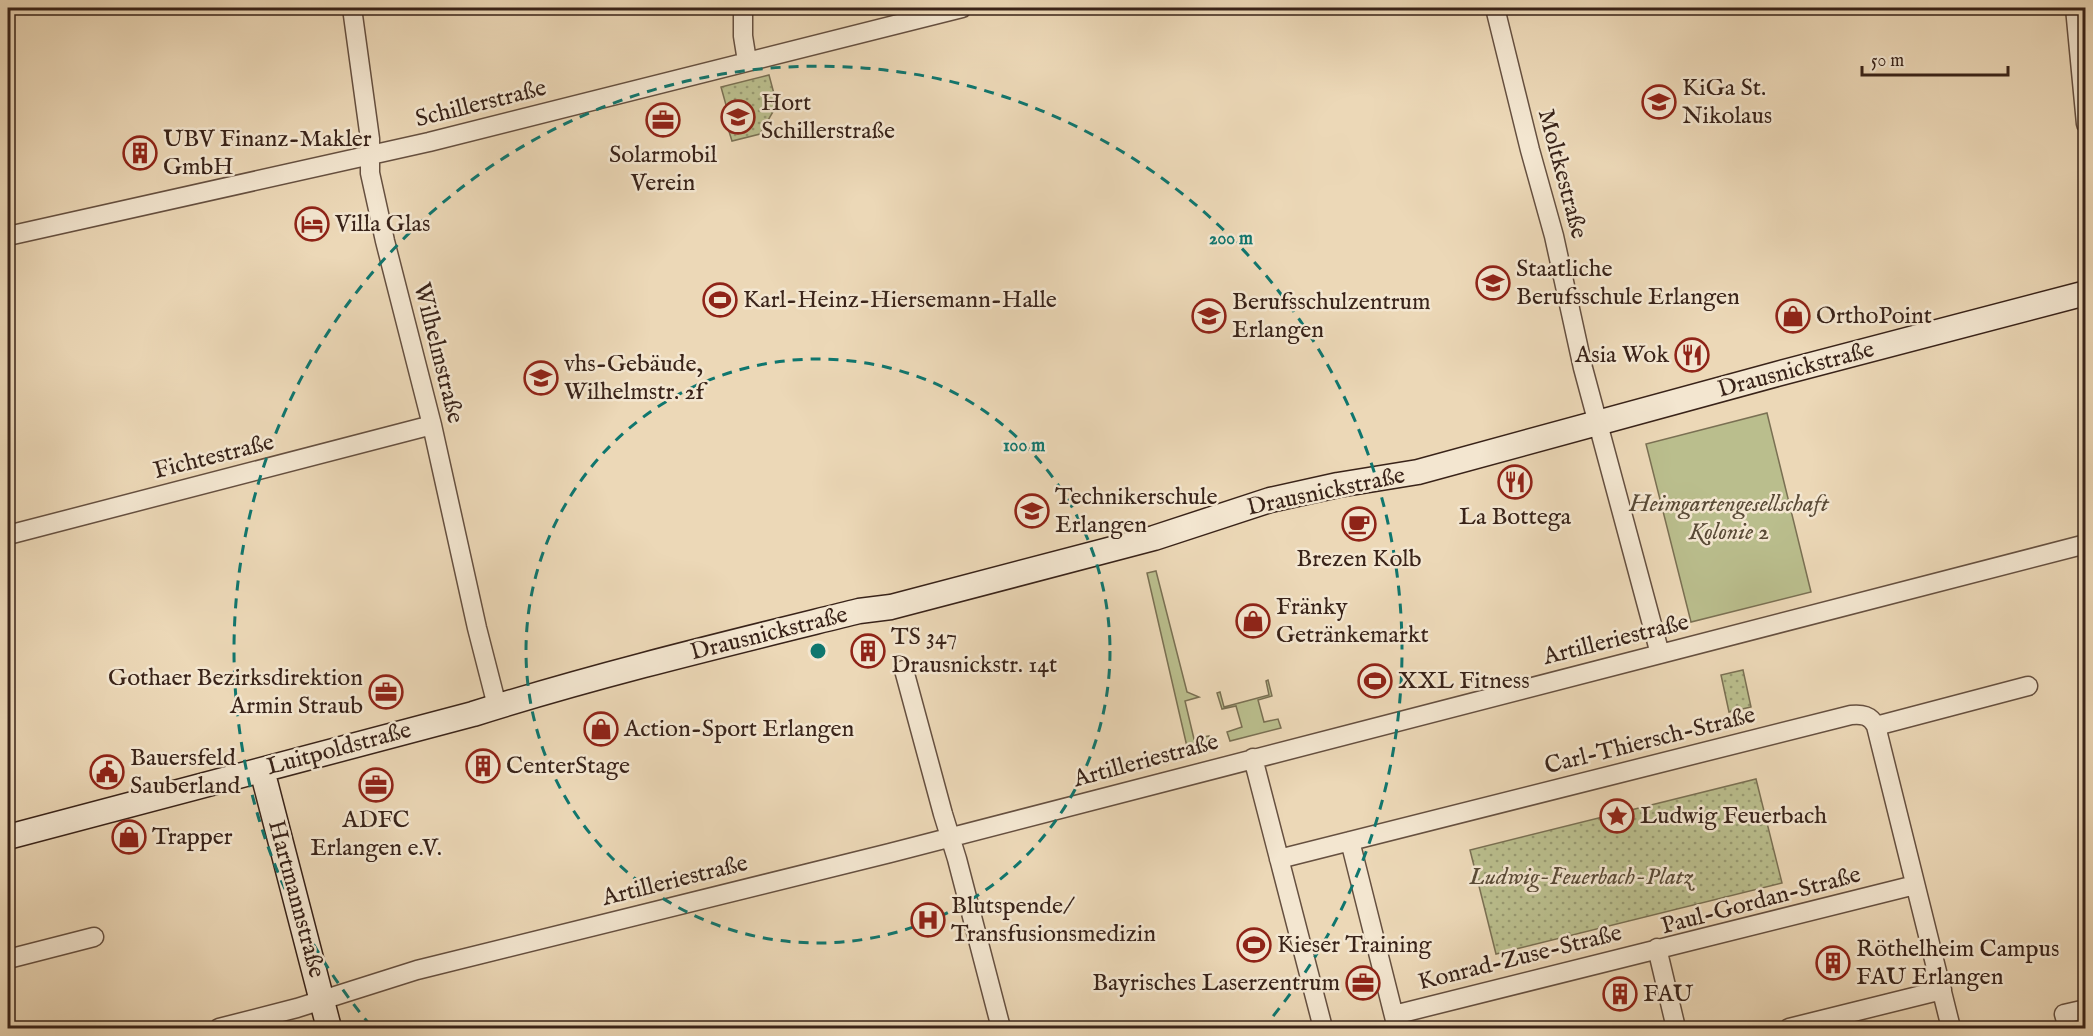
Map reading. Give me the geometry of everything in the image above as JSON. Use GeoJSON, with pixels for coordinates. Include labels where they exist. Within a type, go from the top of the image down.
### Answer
{"type":"FeatureCollection","features":[{"type":"Feature","properties":{"kind":"main road","name":"Drausnickstraße"},"geometry":{"type":"LineString","coordinates":[[497,706],[859,611],[891,607],[1019,574],[1154,538],[1270,500],[1338,485],[1418,472],[2085,293]]}},
{"type":"Feature","properties":{"kind":"main road","name":"Luitpoldstraße"},"geometry":{"type":"LineString","coordinates":[[8,837],[497,706]]}},
{"type":"Feature","properties":{"kind":"main road","name":"Hartmannstraße"},"geometry":{"type":"LineString","coordinates":[[262,770],[329,1029]]}},
{"type":"Feature","properties":{"kind":"street","name":"Wilhelmstraße"},"geometry":{"type":"LineString","coordinates":[[352,8],[370,138],[370,173],[385,242],[432,425],[472,608],[497,706]]}},
{"type":"Feature","properties":{"kind":"street"},"geometry":{"type":"LineString","coordinates":[[743,8],[743,36],[747,61]]}},
{"type":"Feature","properties":{"kind":"street","name":"Schillerstraße"},"geometry":{"type":"LineString","coordinates":[[8,236],[440,139],[963,8]]}},
{"type":"Feature","properties":{"kind":"street","name":"Moltkestraße"},"geometry":{"type":"LineString","coordinates":[[1495,8],[1554,236],[1597,423],[1660,654]]}},
{"type":"Feature","properties":{"kind":"street"},"geometry":{"type":"LineString","coordinates":[[2075,8],[2085,124]]}},
{"type":"Feature","properties":{"kind":"street","name":"Fichtestraße"},"geometry":{"type":"LineString","coordinates":[[8,535],[432,425]]}},
{"type":"Feature","properties":{"kind":"street","name":"Artilleriestraße"},"geometry":{"type":"LineString","coordinates":[[219,1029],[297,1008],[417,970],[950,837],[2085,544]]}},
{"type":"Feature","properties":{"kind":"street"},"geometry":{"type":"LineString","coordinates":[[904,670],[957,859],[1001,1029]]}},
{"type":"Feature","properties":{"kind":"street"},"geometry":{"type":"LineString","coordinates":[[1951,1029],[1876,726],[2028,686]]}},
{"type":"Feature","properties":{"kind":"street","name":"Carl-Thiersch-Straße"},"geometry":{"type":"LineString","coordinates":[[1279,860],[1851,715],[1865,715],[1876,726]]}},
{"type":"Feature","properties":{"kind":"street"},"geometry":{"type":"LineString","coordinates":[[1253,758],[1323,1029]]}},
{"type":"Feature","properties":{"kind":"street","name":"Konrad-Zuse-Straße"},"geometry":{"type":"LineString","coordinates":[[1350,841],[1396,1022],[1658,948]]}},
{"type":"Feature","properties":{"kind":"street","name":"Paul-Gordan-Straße"},"geometry":{"type":"LineString","coordinates":[[1676,1029],[1658,948],[1915,885]]}},
{"type":"Feature","properties":{"kind":"street"},"geometry":{"type":"LineString","coordinates":[[8,959],[94,937]]}},
{"type":"Feature","properties":{"kind":"street"},"geometry":{"type":"LineString","coordinates":[[1789,1029],[1942,990]]}},
{"type":"Feature","properties":{"kind":"street"},"geometry":{"type":"LineString","coordinates":[[2068,1029],[2064,1014],[2085,1009]]}},
{"type":"Feature","properties":{"kind":"green space","name":"Hort Schillerstraße"},"geometry":{"type":"Polygon","coordinates":[[[769,75],[777,105],[760,134],[732,141],[727,125],[731,123],[721,87],[769,75]]]}},
{"type":"Feature","properties":{"kind":"green space","name":"Heimgartengesellschaft Kolonie 2"},"geometry":{"type":"Polygon","coordinates":[[[1767,413],[1811,592],[1691,622],[1646,444],[1767,413]]]}},
{"type":"Feature","properties":{"kind":"green space"},"geometry":{"type":"Polygon","coordinates":[[[1156,571],[1187,692],[1199,697],[1185,701],[1194,739],[1209,736],[1211,746],[1188,751],[1147,573],[1156,571]]]}},
{"type":"Feature","properties":{"kind":"green space"},"geometry":{"type":"Polygon","coordinates":[[[1743,670],[1751,707],[1729,712],[1721,675],[1743,670]]]}},
{"type":"Feature","properties":{"kind":"green space"},"geometry":{"type":"Polygon","coordinates":[[[1268,680],[1272,696],[1258,700],[1264,722],[1278,719],[1281,728],[1230,741],[1227,732],[1242,727],[1236,706],[1222,709],[1217,693],[1220,692],[1224,707],[1269,695],[1266,681],[1268,680]]]}},
{"type":"Feature","properties":{"kind":"green space","name":"Ludwig-Feuerbach-Platz"},"geometry":{"type":"Polygon","coordinates":[[[1756,779],[1782,883],[1496,954],[1470,850],[1756,779]]]}},
{"type":"Feature","properties":{"kind":"place","name":"KiGa St. Nikolaus"},"geometry":{"type":"Point","coordinates":[1659,102]}},
{"type":"Feature","properties":{"kind":"place","name":"Hort Schillerstraße"},"geometry":{"type":"Point","coordinates":[738,117]}},
{"type":"Feature","properties":{"kind":"place","name":"Solarmobil Verein"},"geometry":{"type":"Point","coordinates":[663,120]}},
{"type":"Feature","properties":{"kind":"place","name":"UBV Finanz-Makler GmbH"},"geometry":{"type":"Point","coordinates":[140,153]}},
{"type":"Feature","properties":{"kind":"place","name":"Villa Glas"},"geometry":{"type":"Point","coordinates":[312,224]}},
{"type":"Feature","properties":{"kind":"place","name":"Staatliche Berufsschule Erlangen"},"geometry":{"type":"Point","coordinates":[1493,283]}},
{"type":"Feature","properties":{"kind":"place","name":"Karl-Heinz-Hiersemann-Halle"},"geometry":{"type":"Point","coordinates":[720,300]}},
{"type":"Feature","properties":{"kind":"place","name":"Berufsschulzentrum Erlangen"},"geometry":{"type":"Point","coordinates":[1209,316]}},
{"type":"Feature","properties":{"kind":"place","name":"OrthoPoint"},"geometry":{"type":"Point","coordinates":[1793,316]}},
{"type":"Feature","properties":{"kind":"place","name":"Asia Wok"},"geometry":{"type":"Point","coordinates":[1692,355]}},
{"type":"Feature","properties":{"kind":"place","name":"vhs-Gebäude, Wilhelmstr. 2f"},"geometry":{"type":"Point","coordinates":[541,378]}},
{"type":"Feature","properties":{"kind":"place","name":"La Bottega"},"geometry":{"type":"Point","coordinates":[1515,482]}},
{"type":"Feature","properties":{"kind":"place","name":"Technikerschule Erlangen"},"geometry":{"type":"Point","coordinates":[1032,511]}},
{"type":"Feature","properties":{"kind":"place","name":"Brezen Kolb"},"geometry":{"type":"Point","coordinates":[1359,524]}},
{"type":"Feature","properties":{"kind":"place","name":"Fränky Getränkemarkt"},"geometry":{"type":"Point","coordinates":[1253,621]}},
{"type":"Feature","properties":{"kind":"place","name":"TS 347 Drausnickstr. 14t"},"geometry":{"type":"Point","coordinates":[868,651]}},
{"type":"Feature","properties":{"kind":"place","name":"XXL Fitness"},"geometry":{"type":"Point","coordinates":[1375,681]}},
{"type":"Feature","properties":{"kind":"place","name":"Gothaer Bezirksdirektion Armin Straub"},"geometry":{"type":"Point","coordinates":[386,692]}},
{"type":"Feature","properties":{"kind":"place","name":"Action-Sport Erlangen"},"geometry":{"type":"Point","coordinates":[601,729]}},
{"type":"Feature","properties":{"kind":"place","name":"CenterStage"},"geometry":{"type":"Point","coordinates":[483,766]}},
{"type":"Feature","properties":{"kind":"place","name":"Bauersfeld Sauberland"},"geometry":{"type":"Point","coordinates":[107,772]}},
{"type":"Feature","properties":{"kind":"place","name":"ADFC Erlangen e.V."},"geometry":{"type":"Point","coordinates":[376,785]}},
{"type":"Feature","properties":{"kind":"place","name":"Ludwig Feuerbach"},"geometry":{"type":"Point","coordinates":[1617,816]}},
{"type":"Feature","properties":{"kind":"place","name":"Trapper"},"geometry":{"type":"Point","coordinates":[129,837]}},
{"type":"Feature","properties":{"kind":"place","name":"Blutspende/ Transfusionsmedizin"},"geometry":{"type":"Point","coordinates":[928,920]}},
{"type":"Feature","properties":{"kind":"place","name":"Kieser Training"},"geometry":{"type":"Point","coordinates":[1254,945]}},
{"type":"Feature","properties":{"kind":"place","name":"Röthelheim Campus FAU Erlangen"},"geometry":{"type":"Point","coordinates":[1833,963]}},
{"type":"Feature","properties":{"kind":"place","name":"Bayrisches Laserzentrum"},"geometry":{"type":"Point","coordinates":[1363,983]}},
{"type":"Feature","properties":{"kind":"place","name":"FAU"},"geometry":{"type":"Point","coordinates":[1620,994]}}]}
